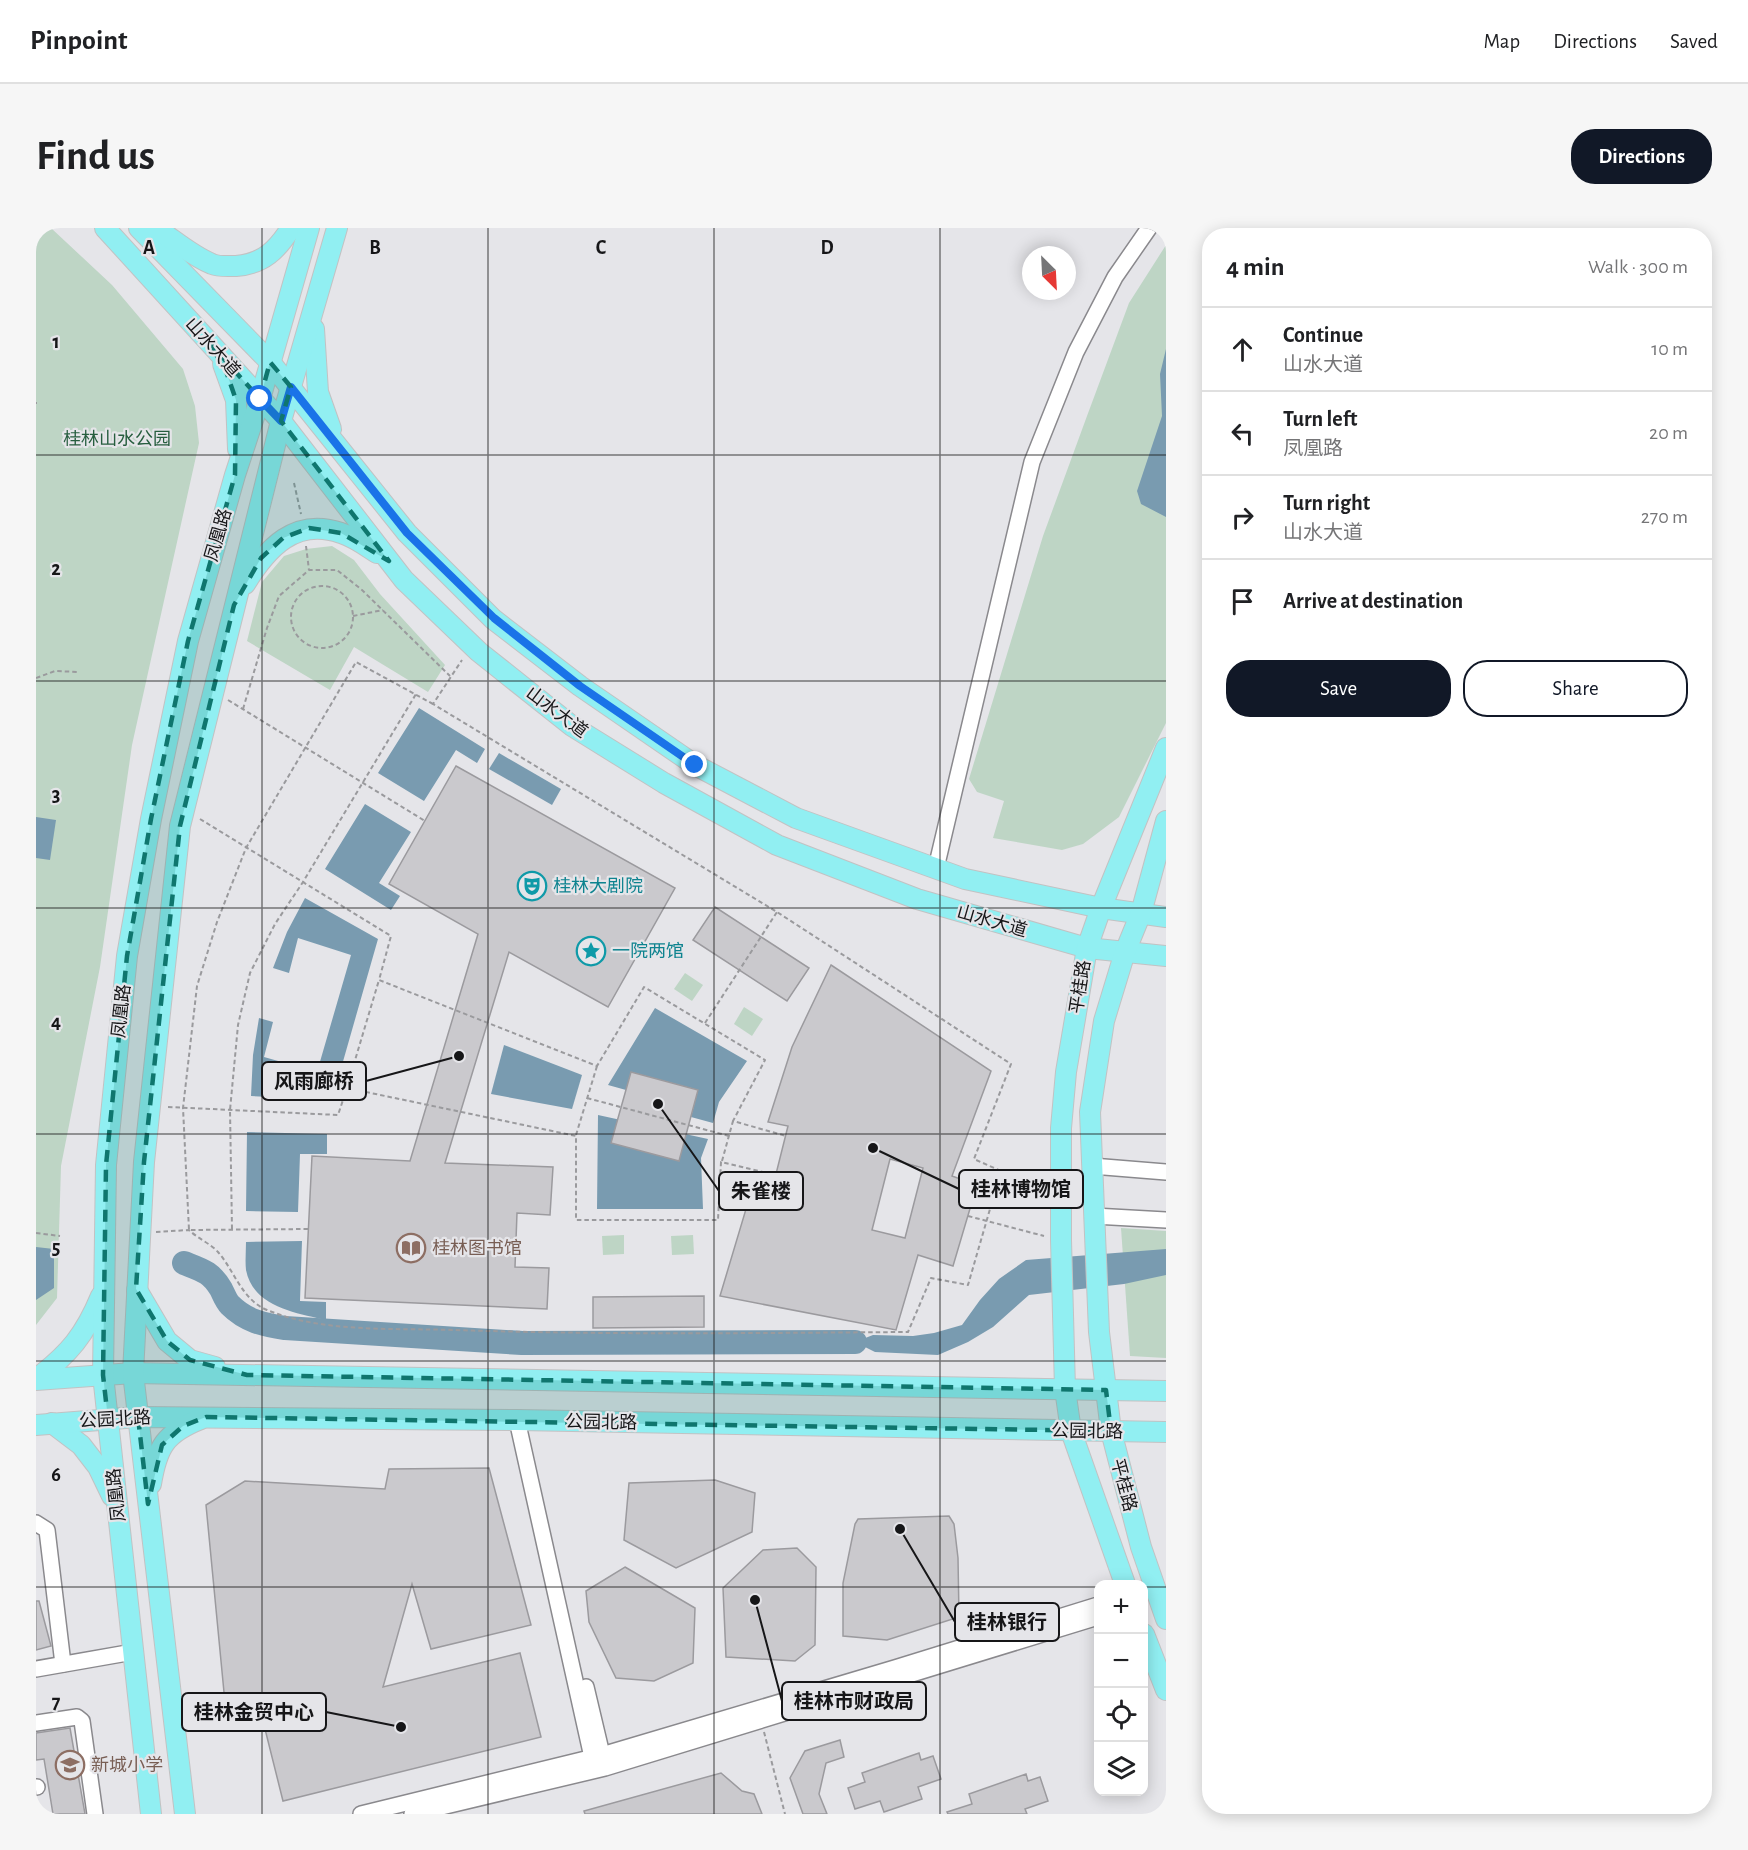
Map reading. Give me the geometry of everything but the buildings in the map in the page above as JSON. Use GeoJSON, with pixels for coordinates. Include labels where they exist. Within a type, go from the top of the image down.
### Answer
{"type":"FeatureCollection","features":[{"type":"Feature","properties":{"kind":"main road","name":"山水大道"},"geometry":{"type":"LineString","coordinates":[[105,228],[281,421],[404,580],[472,645],[572,726],[663,783],[777,845],[916,899],[1087,948],[1166,956]]}},
{"type":"Feature","properties":{"kind":"main road","name":"山水大道"},"geometry":{"type":"LineString","coordinates":[[140,228],[270,362],[407,533],[494,618],[580,686],[695,765],[796,818],[965,879],[1101,908],[1166,917]]}},
{"type":"Feature","properties":{"kind":"main road"},"geometry":{"type":"LineString","coordinates":[[156,228],[213,265],[226,267],[263,260],[282,243],[291,228]]}},
{"type":"Feature","properties":{"kind":"main road","name":"凤凰路"},"geometry":{"type":"LineString","coordinates":[[151,1814],[103,1375],[106,1165],[127,956],[151,819],[188,641],[309,228]]}},
{"type":"Feature","properties":{"kind":"main road","name":"凤凰路"},"geometry":{"type":"LineString","coordinates":[[185,1814],[133,1373],[139,1232],[149,1106],[180,826],[281,421],[337,228]]}},
{"type":"Feature","properties":{"kind":"main road"},"geometry":{"type":"LineString","coordinates":[[319,291],[313,324],[318,392],[332,432],[352,465]]}},
{"type":"Feature","properties":{"kind":"main road"},"geometry":{"type":"LineString","coordinates":[[206,339],[225,368],[236,400],[238,440],[235,476]]}},
{"type":"Feature","properties":{"kind":"main road"},"geometry":{"type":"LineString","coordinates":[[234,605],[261,558],[283,538],[309,528],[341,533],[389,561]]}},
{"type":"Feature","properties":{"kind":"main road","name":"平桂路"},"geometry":{"type":"LineString","coordinates":[[1124,1580],[1071,1431],[1065,1389],[1061,1128],[1066,1072],[1087,948],[1166,748]]}},
{"type":"Feature","properties":{"kind":"main road","name":"平桂路"},"geometry":{"type":"LineString","coordinates":[[1166,821],[1141,913],[1125,952],[1104,1021],[1090,1112],[1099,1332],[1111,1431],[1141,1547],[1166,1619]]}},
{"type":"Feature","properties":{"kind":"main road"},"geometry":{"type":"LineString","coordinates":[[36,1380],[75,1346],[93,1317],[104,1288]]}},
{"type":"Feature","properties":{"kind":"main road"},"geometry":{"type":"LineString","coordinates":[[136,1288],[167,1341],[190,1360],[247,1375]]}},
{"type":"Feature","properties":{"kind":"main road"},"geometry":{"type":"LineString","coordinates":[[36,1380],[133,1373],[1166,1391]]}},
{"type":"Feature","properties":{"kind":"main road","name":"公园北路"},"geometry":{"type":"LineString","coordinates":[[44,1424],[138,1417],[206,1417],[521,1420],[1166,1432]]}},
{"type":"Feature","properties":{"kind":"main road"},"geometry":{"type":"LineString","coordinates":[[148,1504],[154,1464],[162,1445],[183,1426],[206,1417]]}},
{"type":"Feature","properties":{"kind":"main road"},"geometry":{"type":"LineString","coordinates":[[44,1424],[81,1444],[98,1467],[117,1507]]}},
{"type":"Feature","properties":{"kind":"main road"},"geometry":{"type":"LineString","coordinates":[[1148,1646],[1166,1690]]}},
{"type":"Feature","properties":{"kind":"street"},"geometry":{"type":"LineString","coordinates":[[936,868],[1032,462],[1076,351],[1115,278],[1149,228]]}},
{"type":"Feature","properties":{"kind":"street"},"geometry":{"type":"LineString","coordinates":[[1092,1166],[1166,1172]]}},
{"type":"Feature","properties":{"kind":"street"},"geometry":{"type":"LineString","coordinates":[[1094,1216],[1166,1220]]}},
{"type":"Feature","properties":{"kind":"street"},"geometry":{"type":"LineString","coordinates":[[521,1420],[598,1763]]}},
{"type":"Feature","properties":{"kind":"street"},"geometry":{"type":"LineString","coordinates":[[36,1524],[47,1530],[63,1664]]}},
{"type":"Feature","properties":{"kind":"street"},"geometry":{"type":"LineString","coordinates":[[361,1814],[598,1763],[1094,1606]]}},
{"type":"Feature","properties":{"kind":"street"},"geometry":{"type":"LineString","coordinates":[[412,1814],[761,1720],[1094,1618]]}},
{"type":"Feature","properties":{"kind":"street"},"geometry":{"type":"LineString","coordinates":[[36,1669],[133,1652]]}},
{"type":"Feature","properties":{"kind":"street"},"geometry":{"type":"LineString","coordinates":[[36,1724],[77,1718],[82,1721],[95,1814]]}},
{"type":"Feature","properties":{"kind":"path"},"geometry":{"type":"LineString","coordinates":[[243,709],[279,596],[309,570],[337,570],[362,590],[451,677]]}},
{"type":"Feature","properties":{"kind":"path"},"geometry":{"type":"LineString","coordinates":[[313,588],[333,588],[349,601],[353,616],[350,631],[345,639],[336,645],[316,648],[299,638],[294,629],[292,609],[304,593],[313,588]]}},
{"type":"Feature","properties":{"kind":"path"},"geometry":{"type":"LineString","coordinates":[[353,616],[383,610]]}},
{"type":"Feature","properties":{"kind":"path"},"geometry":{"type":"LineString","coordinates":[[433,704],[472,645]]}},
{"type":"Feature","properties":{"kind":"path"},"geometry":{"type":"LineString","coordinates":[[356,662],[433,704],[777,912],[1011,1064],[974,1159],[1001,1171],[968,1285],[931,1278],[908,1332],[562,1334],[331,1326],[284,1316],[264,1309],[250,1298],[217,1250],[189,1230],[183,1108],[197,986],[217,922],[246,848],[356,662]]}},
{"type":"Feature","properties":{"kind":"path"},"geometry":{"type":"LineString","coordinates":[[36,678],[56,671],[78,672]]}},
{"type":"Feature","properties":{"kind":"path"},"geometry":{"type":"LineString","coordinates":[[213,691],[425,821]]}},
{"type":"Feature","properties":{"kind":"path"},"geometry":{"type":"LineString","coordinates":[[232,1230],[230,1110],[238,1025],[250,973],[275,924],[303,882],[416,694]]}},
{"type":"Feature","properties":{"kind":"path"},"geometry":{"type":"LineString","coordinates":[[149,1106],[338,1115],[392,936],[184,810]]}},
{"type":"Feature","properties":{"kind":"path"},"geometry":{"type":"LineString","coordinates":[[705,1024],[777,912]]}},
{"type":"Feature","properties":{"kind":"path"},"geometry":{"type":"LineString","coordinates":[[379,980],[597,1066]]}},
{"type":"Feature","properties":{"kind":"path"},"geometry":{"type":"LineString","coordinates":[[644,987],[705,1024],[765,1060],[733,1121],[722,1162],[718,1220],[576,1220],[576,1136],[587,1098],[597,1066],[644,987]]}},
{"type":"Feature","properties":{"kind":"path"},"geometry":{"type":"LineString","coordinates":[[347,1088],[576,1136]]}},
{"type":"Feature","properties":{"kind":"path"},"geometry":{"type":"LineString","coordinates":[[587,1098],[729,1136]]}},
{"type":"Feature","properties":{"kind":"path"},"geometry":{"type":"LineString","coordinates":[[733,1121],[786,1136]]}},
{"type":"Feature","properties":{"kind":"path"},"geometry":{"type":"LineString","coordinates":[[722,1162],[776,1175]]}},
{"type":"Feature","properties":{"kind":"path"},"geometry":{"type":"LineString","coordinates":[[968,1216],[1061,1240]]}},
{"type":"Feature","properties":{"kind":"path"},"geometry":{"type":"LineString","coordinates":[[139,1232],[308,1229]]}},
{"type":"Feature","properties":{"kind":"path"},"geometry":{"type":"LineString","coordinates":[[36,1233],[60,1236]]}},
{"type":"Feature","properties":{"kind":"path"},"geometry":{"type":"LineString","coordinates":[[761,1720],[785,1814]]}},
{"type":"Feature","properties":{"kind":"highlighted area"},"geometry":{"type":"Polygon","coordinates":[[[206,339],[260,399],[270,362],[291,387],[281,421],[389,561],[341,533],[309,528],[283,538],[261,558],[234,605],[180,826],[144,1162],[136,1289],[167,1341],[190,1360],[247,1375],[1106,1390],[1111,1431],[206,1417],[183,1426],[162,1445],[148,1504],[138,1417],[108,1419],[103,1375],[106,1165],[127,956],[151,819],[188,641],[235,475],[236,400],[225,368],[206,339]]]}},
{"type":"Feature","properties":{"kind":"green space","name":"桂林山水公园"},"geometry":{"type":"Polygon","coordinates":[[[36,228],[51,228],[112,285],[183,369],[195,406],[199,443],[132,745],[100,967],[61,1166],[57,1298],[36,1325],[36,228]]]}},
{"type":"Feature","properties":{"kind":"green space"},"geometry":{"type":"Polygon","coordinates":[[[1166,245],[1166,723],[1119,817],[1083,844],[1062,850],[993,838],[1004,801],[977,792],[969,779],[1043,536],[1087,416],[1129,303],[1166,245]]]}},
{"type":"Feature","properties":{"kind":"green space"},"geometry":{"type":"Polygon","coordinates":[[[332,546],[354,560],[380,594],[445,665],[428,692],[354,647],[330,690],[247,641],[262,582],[284,556],[306,549],[332,546]]]}},
{"type":"Feature","properties":{"kind":"green space"},"geometry":{"type":"Polygon","coordinates":[[[685,973],[703,985],[692,1001],[674,989],[685,973]]]}},
{"type":"Feature","properties":{"kind":"green space"},"geometry":{"type":"Polygon","coordinates":[[[744,1007],[763,1019],[752,1036],[734,1024],[744,1007]]]}},
{"type":"Feature","properties":{"kind":"green space"},"geometry":{"type":"Polygon","coordinates":[[[1121,1228],[1166,1231],[1166,1358],[1130,1356],[1121,1228]]]}},
{"type":"Feature","properties":{"kind":"green space"},"geometry":{"type":"Polygon","coordinates":[[[624,1235],[624,1254],[603,1255],[602,1236],[624,1235]]]}},
{"type":"Feature","properties":{"kind":"green space"},"geometry":{"type":"Polygon","coordinates":[[[693,1235],[694,1254],[672,1255],[671,1236],[693,1235]]]}},
{"type":"Feature","properties":{"kind":"water"},"geometry":{"type":"Polygon","coordinates":[[[1166,349],[1166,517],[1141,504],[1137,491],[1162,416],[1160,374],[1166,349]]]}},
{"type":"Feature","properties":{"kind":"water"},"geometry":{"type":"Polygon","coordinates":[[[419,708],[485,749],[477,763],[456,750],[424,801],[378,773],[419,708]]]}},
{"type":"Feature","properties":{"kind":"water"},"geometry":{"type":"Polygon","coordinates":[[[499,753],[561,789],[552,805],[489,769],[499,753]]]}},
{"type":"Feature","properties":{"kind":"water"},"geometry":{"type":"Polygon","coordinates":[[[365,804],[411,832],[379,883],[400,896],[391,910],[325,869],[365,804]]]}},
{"type":"Feature","properties":{"kind":"water"},"geometry":{"type":"Polygon","coordinates":[[[36,817],[56,820],[50,860],[36,858],[36,817]]]}},
{"type":"Feature","properties":{"kind":"water"},"geometry":{"type":"Polygon","coordinates":[[[305,898],[378,939],[332,1100],[251,1096],[253,1055],[259,1018],[273,1022],[264,1057],[317,1072],[351,955],[298,938],[289,973],[273,968],[287,932],[305,898]]]}},
{"type":"Feature","properties":{"kind":"water"},"geometry":{"type":"Polygon","coordinates":[[[655,1008],[747,1061],[719,1102],[713,1123],[691,1117],[698,1090],[631,1072],[626,1090],[608,1085],[655,1008]]]}},
{"type":"Feature","properties":{"kind":"water"},"geometry":{"type":"Polygon","coordinates":[[[504,1045],[582,1075],[572,1109],[491,1094],[504,1045]]]}},
{"type":"Feature","properties":{"kind":"water"},"geometry":{"type":"Polygon","coordinates":[[[598,1115],[708,1139],[701,1158],[703,1209],[597,1209],[598,1115]]]}},
{"type":"Feature","properties":{"kind":"water"},"geometry":{"type":"Polygon","coordinates":[[[247,1132],[327,1134],[327,1154],[300,1154],[298,1212],[246,1211],[247,1132]]]}},
{"type":"Feature","properties":{"kind":"water"},"geometry":{"type":"Polygon","coordinates":[[[302,1241],[300,1301],[326,1302],[326,1320],[290,1311],[267,1300],[250,1282],[246,1270],[246,1242],[302,1241]]]}},
{"type":"Feature","properties":{"kind":"water"},"geometry":{"type":"Polygon","coordinates":[[[36,1247],[54,1249],[54,1288],[36,1300],[36,1247]]]}},
{"type":"Feature","properties":{"kind":"water"},"geometry":{"type":"Polygon","coordinates":[[[1166,1249],[1166,1275],[1124,1284],[1029,1295],[993,1327],[968,1342],[938,1355],[875,1352],[855,1342],[873,1335],[913,1336],[962,1325],[999,1279],[1026,1260],[1166,1249]]]}},
{"type":"Feature","properties":{"kind":"waterway"},"geometry":{"type":"LineString","coordinates":[[184,1263],[210,1275],[229,1303],[242,1315],[263,1324],[285,1328],[522,1343],[855,1342]]}},
{"type":"Feature","properties":{"kind":"place","name":"桂林大剧院"},"geometry":{"type":"Point","coordinates":[532,886]}},
{"type":"Feature","properties":{"kind":"place","name":"一院两馆"},"geometry":{"type":"Point","coordinates":[591,951]}},
{"type":"Feature","properties":{"kind":"place","name":"风雨廊桥"},"geometry":{"type":"Point","coordinates":[459,1056]}},
{"type":"Feature","properties":{"kind":"place","name":"朱雀楼"},"geometry":{"type":"Point","coordinates":[658,1104]}},
{"type":"Feature","properties":{"kind":"place","name":"桂林博物馆"},"geometry":{"type":"Point","coordinates":[873,1148]}},
{"type":"Feature","properties":{"kind":"place","name":"桂林图书馆"},"geometry":{"type":"Point","coordinates":[411,1248]}},
{"type":"Feature","properties":{"kind":"place","name":"桂林银行"},"geometry":{"type":"Point","coordinates":[900,1529]}},
{"type":"Feature","properties":{"kind":"place","name":"桂林市财政局"},"geometry":{"type":"Point","coordinates":[755,1600]}},
{"type":"Feature","properties":{"kind":"place","name":"桂林金贸中心"},"geometry":{"type":"Point","coordinates":[401,1727]}},
{"type":"Feature","properties":{"kind":"place","name":"新城小学"},"geometry":{"type":"Point","coordinates":[70,1765]}},
{"type":"Feature","properties":{"kind":"route"},"geometry":{"type":"LineString","coordinates":[[260,399],[281,421],[291,387],[407,533],[494,618],[580,686],[695,765]]}}]}
